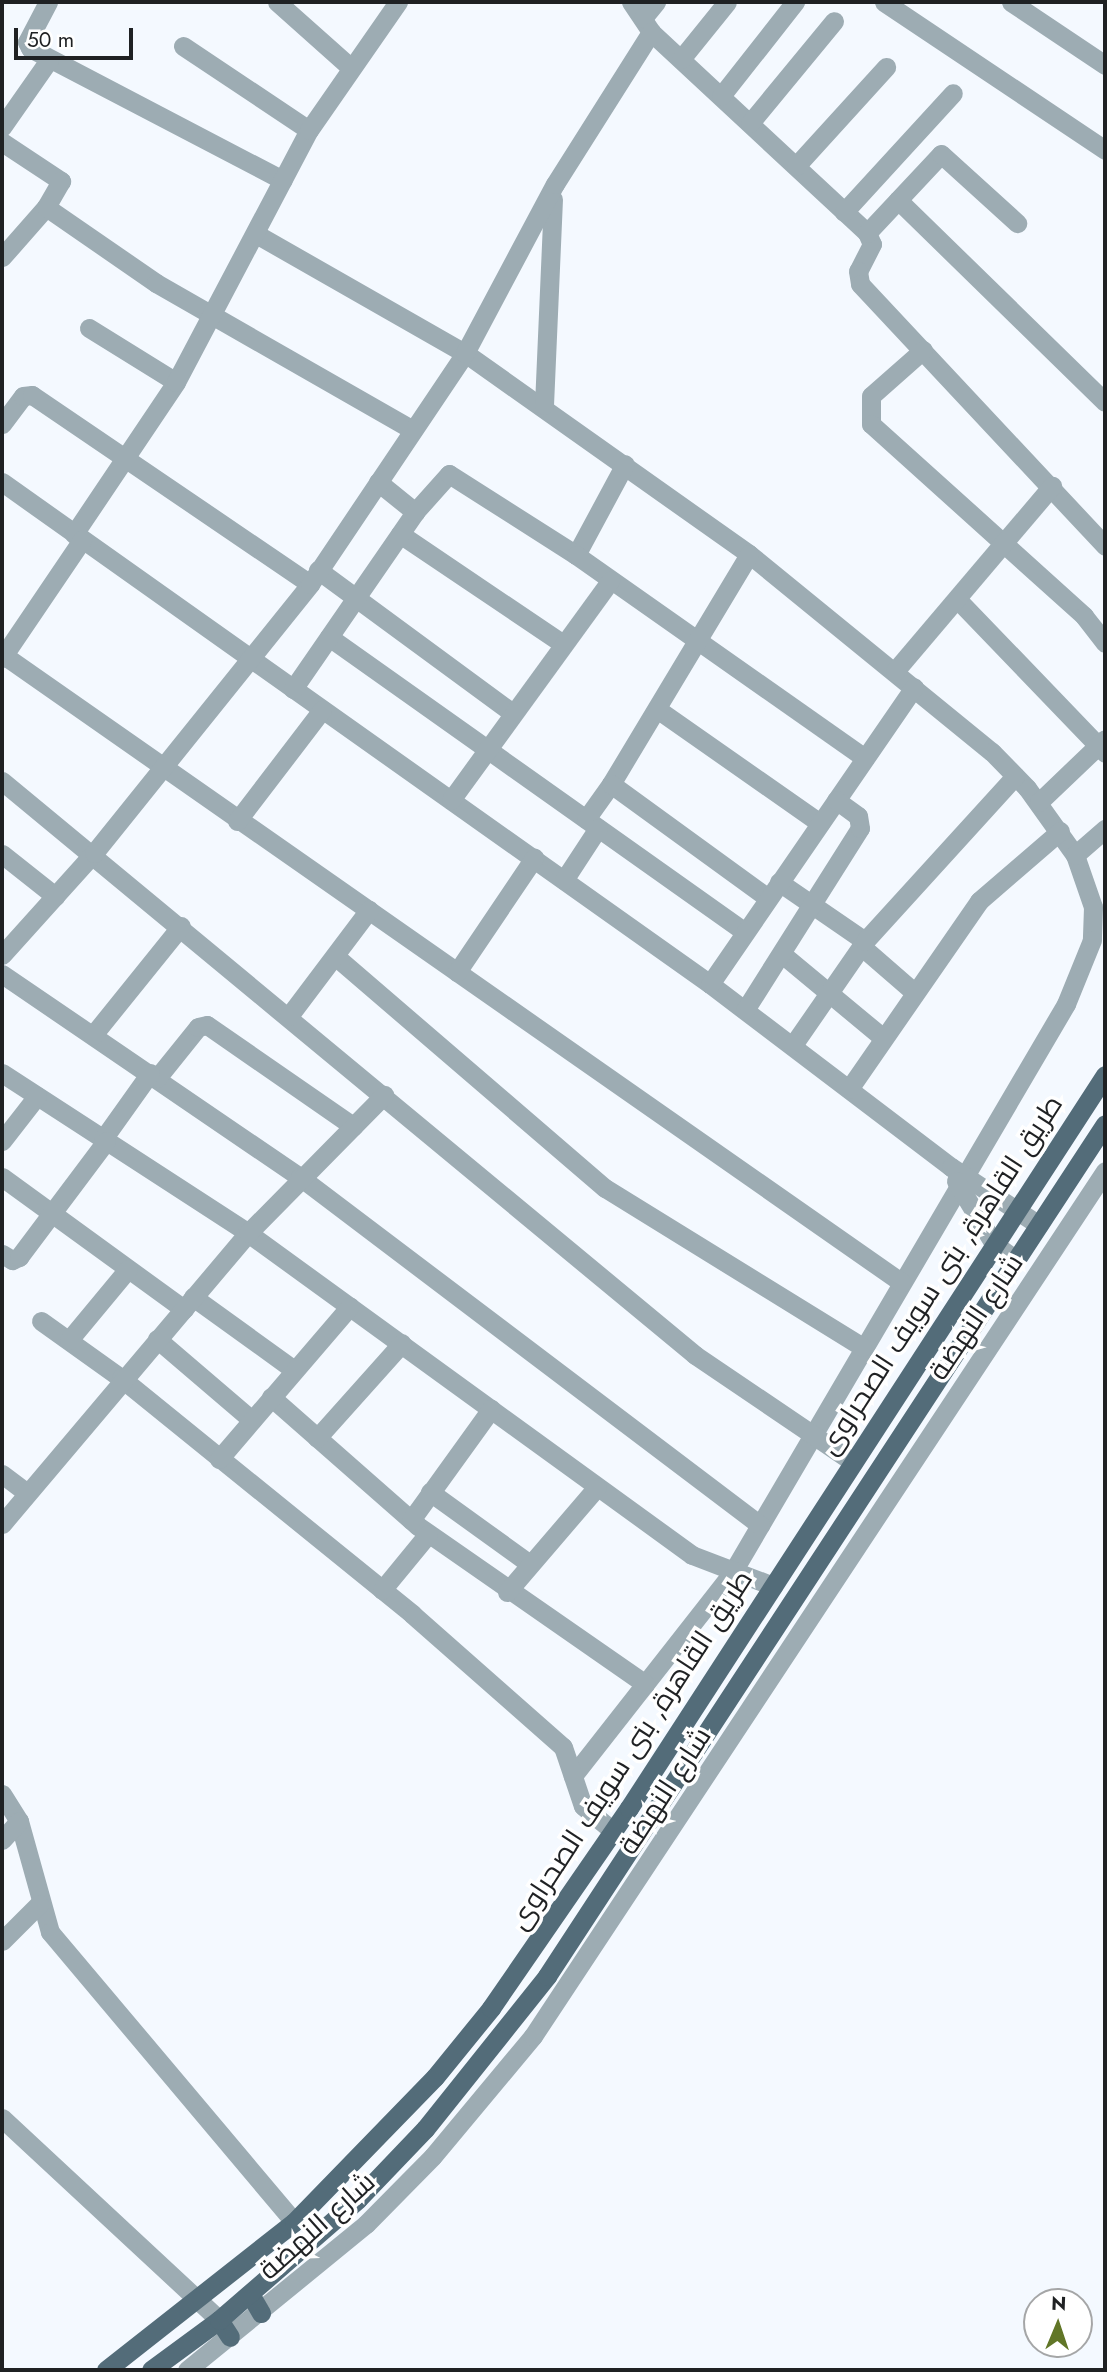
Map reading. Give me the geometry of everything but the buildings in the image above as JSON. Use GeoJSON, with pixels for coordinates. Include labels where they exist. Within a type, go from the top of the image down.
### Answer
{"type":"FeatureCollection","features":[{"type":"Feature","properties":{"kind":"main road","name":"طريق القاهرة, بنى سويف الصحراوى"},"geometry":{"type":"LineString","coordinates":[[106,2370],[294,2222],[425,2087],[491,2008],[613,1831],[1105,1075]]}},
{"type":"Feature","properties":{"kind":"main road","name":"طريق القاهرة, بنى سويف الصحراوى"},"geometry":{"type":"LineString","coordinates":[[150,2370],[219,2320],[358,2199],[425,2129],[547,1976],[1105,1124]]}},
{"type":"Feature","properties":{"kind":"main road"},"geometry":{"type":"LineString","coordinates":[[250,2294],[261,2313]]}},
{"type":"Feature","properties":{"kind":"main road"},"geometry":{"type":"LineString","coordinates":[[219,2320],[230,2337]]}},
{"type":"Feature","properties":{"kind":"street"},"geometry":{"type":"LineString","coordinates":[[48,2],[27,42],[49,60],[283,180]]}},
{"type":"Feature","properties":{"kind":"street"},"geometry":{"type":"LineString","coordinates":[[277,2],[350,67]]}},
{"type":"Feature","properties":{"kind":"street"},"geometry":{"type":"LineString","coordinates":[[398,2],[350,67],[309,130],[176,382],[2,656],[901,1282]]}},
{"type":"Feature","properties":{"kind":"street"},"geometry":{"type":"LineString","coordinates":[[631,2],[647,25],[681,59],[867,233],[872,244],[858,271],[860,284],[1052,486],[1105,546]]}},
{"type":"Feature","properties":{"kind":"street"},"geometry":{"type":"LineString","coordinates":[[2,954],[94,853],[314,577],[465,353],[555,184],[647,25],[656,2]]}},
{"type":"Feature","properties":{"kind":"street"},"geometry":{"type":"LineString","coordinates":[[681,59],[727,2]]}},
{"type":"Feature","properties":{"kind":"street"},"geometry":{"type":"LineString","coordinates":[[722,96],[794,2]]}},
{"type":"Feature","properties":{"kind":"street"},"geometry":{"type":"LineString","coordinates":[[884,2],[1105,150]]}},
{"type":"Feature","properties":{"kind":"street"},"geometry":{"type":"LineString","coordinates":[[1011,2],[1105,65]]}},
{"type":"Feature","properties":{"kind":"street"},"geometry":{"type":"LineString","coordinates":[[750,123],[834,22]]}},
{"type":"Feature","properties":{"kind":"street"},"geometry":{"type":"LineString","coordinates":[[183,46],[309,130]]}},
{"type":"Feature","properties":{"kind":"street"},"geometry":{"type":"LineString","coordinates":[[2,127],[49,60]]}},
{"type":"Feature","properties":{"kind":"street"},"geometry":{"type":"LineString","coordinates":[[796,166],[886,67]]}},
{"type":"Feature","properties":{"kind":"street"},"geometry":{"type":"LineString","coordinates":[[844,212],[953,93]]}},
{"type":"Feature","properties":{"kind":"street"},"geometry":{"type":"LineString","coordinates":[[2,142],[60,179],[47,207],[2,257]]}},
{"type":"Feature","properties":{"kind":"street"},"geometry":{"type":"LineString","coordinates":[[867,233],[944,155],[1017,223]]}},
{"type":"Feature","properties":{"kind":"street"},"geometry":{"type":"LineString","coordinates":[[544,405],[547,240],[555,184]]}},
{"type":"Feature","properties":{"kind":"street"},"geometry":{"type":"LineString","coordinates":[[898,200],[1105,402]]}},
{"type":"Feature","properties":{"kind":"street"},"geometry":{"type":"LineString","coordinates":[[47,207],[212,316],[413,430]]}},
{"type":"Feature","properties":{"kind":"street"},"geometry":{"type":"LineString","coordinates":[[256,234],[465,353],[544,405],[749,554],[895,671],[1015,776],[1039,802],[1060,831],[1099,904],[1092,940],[1077,981],[965,1183],[901,1282],[808,1436],[733,1573],[573,1776]]}},
{"type":"Feature","properties":{"kind":"street"},"geometry":{"type":"LineString","coordinates":[[89,328],[176,382]]}},
{"type":"Feature","properties":{"kind":"street"},"geometry":{"type":"LineString","coordinates":[[923,350],[872,396],[871,424],[1084,616],[1105,643]]}},
{"type":"Feature","properties":{"kind":"street"},"geometry":{"type":"LineString","coordinates":[[2,424],[8,403],[32,395],[314,577],[356,598],[513,713]]}},
{"type":"Feature","properties":{"kind":"street"},"geometry":{"type":"LineString","coordinates":[[576,555],[625,464]]}},
{"type":"Feature","properties":{"kind":"street"},"geometry":{"type":"LineString","coordinates":[[293,689],[415,512],[449,474],[576,555],[865,758]]}},
{"type":"Feature","properties":{"kind":"street"},"geometry":{"type":"LineString","coordinates":[[378,482],[415,512]]}},
{"type":"Feature","properties":{"kind":"street"},"geometry":{"type":"LineString","coordinates":[[895,671],[1052,486]]}},
{"type":"Feature","properties":{"kind":"street"},"geometry":{"type":"LineString","coordinates":[[5,492],[78,537],[534,858],[793,1045],[951,1167],[965,1183],[994,1244],[1016,1260]]}},
{"type":"Feature","properties":{"kind":"street"},"geometry":{"type":"LineString","coordinates":[[400,534],[563,644]]}},
{"type":"Feature","properties":{"kind":"street"},"geometry":{"type":"LineString","coordinates":[[564,880],[611,784],[657,709],[695,638],[749,554]]}},
{"type":"Feature","properties":{"kind":"street"},"geometry":{"type":"LineString","coordinates":[[451,800],[610,581]]}},
{"type":"Feature","properties":{"kind":"street"},"geometry":{"type":"LineString","coordinates":[[957,599],[1103,746],[1039,802]]}},
{"type":"Feature","properties":{"kind":"street"},"geometry":{"type":"LineString","coordinates":[[329,637],[745,932]]}},
{"type":"Feature","properties":{"kind":"street"},"geometry":{"type":"LineString","coordinates":[[710,984],[914,687]]}},
{"type":"Feature","properties":{"kind":"street"},"geometry":{"type":"LineString","coordinates":[[657,709],[820,823]]}},
{"type":"Feature","properties":{"kind":"street"},"geometry":{"type":"LineString","coordinates":[[237,821],[322,710]]}},
{"type":"Feature","properties":{"kind":"street"},"geometry":{"type":"LineString","coordinates":[[793,1045],[863,943],[1015,776]]}},
{"type":"Feature","properties":{"kind":"street"},"geometry":{"type":"LineString","coordinates":[[2,781],[94,853],[695,1355],[808,1436],[853,1462]]}},
{"type":"Feature","properties":{"kind":"street"},"geometry":{"type":"LineString","coordinates":[[611,784],[774,890],[813,905],[863,943],[914,992]]}},
{"type":"Feature","properties":{"kind":"street"},"geometry":{"type":"LineString","coordinates":[[745,1010],[860,828],[858,816],[836,800]]}},
{"type":"Feature","properties":{"kind":"street"},"geometry":{"type":"LineString","coordinates":[[1075,855],[1105,829]]}},
{"type":"Feature","properties":{"kind":"street"},"geometry":{"type":"LineString","coordinates":[[849,1089],[979,901],[1060,831]]}},
{"type":"Feature","properties":{"kind":"street"},"geometry":{"type":"LineString","coordinates":[[2,854],[54,897]]}},
{"type":"Feature","properties":{"kind":"street"},"geometry":{"type":"LineString","coordinates":[[457,972],[534,858]]}},
{"type":"Feature","properties":{"kind":"street"},"geometry":{"type":"LineString","coordinates":[[289,1016],[369,910]]}},
{"type":"Feature","properties":{"kind":"street"},"geometry":{"type":"LineString","coordinates":[[93,1035],[181,926]]}},
{"type":"Feature","properties":{"kind":"street"},"geometry":{"type":"LineString","coordinates":[[782,954],[831,990],[883,1038]]}},
{"type":"Feature","properties":{"kind":"street"},"geometry":{"type":"LineString","coordinates":[[335,956],[605,1188],[862,1347]]}},
{"type":"Feature","properties":{"kind":"street"},"geometry":{"type":"LineString","coordinates":[[2,974],[300,1177],[760,1525]]}},
{"type":"Feature","properties":{"kind":"street"},"geometry":{"type":"LineString","coordinates":[[2,1254],[16,1260],[54,1214],[153,1075],[198,1027],[207,1025],[352,1126]]}},
{"type":"Feature","properties":{"kind":"street"},"geometry":{"type":"LineString","coordinates":[[2,1073],[248,1233],[692,1555],[733,1573],[773,1586]]}},
{"type":"Feature","properties":{"kind":"street"},"geometry":{"type":"LineString","coordinates":[[2,1524],[121,1378],[248,1233],[300,1177],[384,1095]]}},
{"type":"Feature","properties":{"kind":"street"},"geometry":{"type":"LineString","coordinates":[[2,1141],[37,1096]]}},
{"type":"Feature","properties":{"kind":"street","name":"شارع النهضة"},"geometry":{"type":"LineString","coordinates":[[187,2370],[310,2275],[433,2156],[564,1996],[1105,1171]]}},
{"type":"Feature","properties":{"kind":"street"},"geometry":{"type":"LineString","coordinates":[[2,1177],[128,1269],[293,1369]]}},
{"type":"Feature","properties":{"kind":"street"},"geometry":{"type":"LineString","coordinates":[[965,1183],[1039,1225]]}},
{"type":"Feature","properties":{"kind":"street"},"geometry":{"type":"LineString","coordinates":[[69,1340],[128,1269]]}},
{"type":"Feature","properties":{"kind":"street"},"geometry":{"type":"LineString","coordinates":[[219,1459],[293,1369],[350,1306]]}},
{"type":"Feature","properties":{"kind":"street"},"geometry":{"type":"LineString","coordinates":[[41,1321],[121,1378],[382,1590],[563,1747],[583,1806],[613,1831]]}},
{"type":"Feature","properties":{"kind":"street"},"geometry":{"type":"LineString","coordinates":[[157,1339],[251,1420]]}},
{"type":"Feature","properties":{"kind":"street"},"geometry":{"type":"LineString","coordinates":[[317,1438],[402,1343]]}},
{"type":"Feature","properties":{"kind":"street"},"geometry":{"type":"LineString","coordinates":[[271,1397],[428,1534],[507,1592],[645,1684]]}},
{"type":"Feature","properties":{"kind":"street"},"geometry":{"type":"LineString","coordinates":[[411,1520],[491,1409]]}},
{"type":"Feature","properties":{"kind":"street"},"geometry":{"type":"LineString","coordinates":[[2,1474],[26,1492]]}},
{"type":"Feature","properties":{"kind":"street"},"geometry":{"type":"LineString","coordinates":[[507,1592],[597,1487]]}},
{"type":"Feature","properties":{"kind":"street"},"geometry":{"type":"LineString","coordinates":[[430,1492],[530,1564]]}},
{"type":"Feature","properties":{"kind":"street"},"geometry":{"type":"LineString","coordinates":[[382,1590],[428,1534]]}},
{"type":"Feature","properties":{"kind":"street"},"geometry":{"type":"LineString","coordinates":[[2,1794],[19,1821],[39,1904],[50,1932],[294,2222]]}},
{"type":"Feature","properties":{"kind":"street"},"geometry":{"type":"LineString","coordinates":[[2,1840],[19,1821]]}},
{"type":"Feature","properties":{"kind":"street"},"geometry":{"type":"LineString","coordinates":[[2,1941],[39,1904]]}},
{"type":"Feature","properties":{"kind":"street"},"geometry":{"type":"LineString","coordinates":[[5,2130],[199,2297],[219,2320]]}}]}
